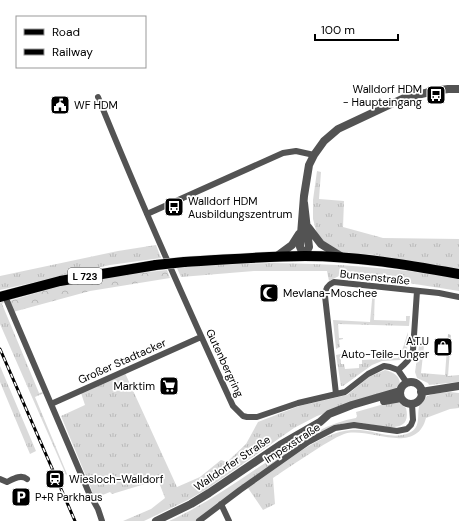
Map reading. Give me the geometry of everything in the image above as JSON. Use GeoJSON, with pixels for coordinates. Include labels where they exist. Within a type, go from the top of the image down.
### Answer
{"type":"FeatureCollection","features":[{"type":"Feature","properties":{"kind":"main road","name":"L 723"},"geometry":{"type":"LineString","coordinates":[[3,299],[14,292],[68,280],[156,265],[240,258],[304,256],[343,258],[413,266],[459,274]]}},
{"type":"Feature","properties":{"kind":"street"},"geometry":{"type":"LineString","coordinates":[[304,256],[300,247],[304,228],[306,178],[309,165],[324,141],[338,129],[404,98],[448,89],[459,90]]}},
{"type":"Feature","properties":{"kind":"street","name":"Gutenbergring"},"geometry":{"type":"LineString","coordinates":[[98,97],[201,337],[233,406],[243,416],[257,417],[298,402],[345,392],[368,374],[379,368],[390,366],[398,370]]}},
{"type":"Feature","properties":{"kind":"street"},"geometry":{"type":"LineString","coordinates":[[147,214],[283,153],[296,150],[314,156]]}},
{"type":"Feature","properties":{"kind":"street"},"geometry":{"type":"LineString","coordinates":[[276,257],[292,245],[304,228]]}},
{"type":"Feature","properties":{"kind":"street"},"geometry":{"type":"LineString","coordinates":[[304,228],[321,244],[343,258]]}},
{"type":"Feature","properties":{"kind":"street","name":"Bunsenstraße"},"geometry":{"type":"LineString","coordinates":[[336,394],[325,296],[325,290],[328,286],[334,282],[459,297]]}},
{"type":"Feature","properties":{"kind":"street"},"geometry":{"type":"LineString","coordinates":[[407,383],[398,370],[412,356],[417,291]]}},
{"type":"Feature","properties":{"kind":"street"},"geometry":{"type":"LineString","coordinates":[[3,299],[52,404],[102,521]]}},
{"type":"Feature","properties":{"kind":"street","name":"Großer Stadtacker"},"geometry":{"type":"LineString","coordinates":[[52,404],[201,337]]}},
{"type":"Feature","properties":{"kind":"street"},"geometry":{"type":"LineString","coordinates":[[407,383],[416,384],[421,392],[420,399],[412,404],[405,402],[401,395],[401,388],[407,383]]}},
{"type":"Feature","properties":{"kind":"street"},"geometry":{"type":"LineString","coordinates":[[421,392],[459,386]]}},
{"type":"Feature","properties":{"kind":"street","name":"Walldorfer Straße"},"geometry":{"type":"LineString","coordinates":[[156,521],[209,493],[280,445],[320,422],[401,395]]}},
{"type":"Feature","properties":{"kind":"street","name":"Impexstraße"},"geometry":{"type":"LineString","coordinates":[[199,521],[308,442],[335,428],[354,425],[398,431],[407,429],[413,420],[412,404]]}},
{"type":"Feature","properties":{"kind":"street"},"geometry":{"type":"LineString","coordinates":[[0,479],[7,482],[20,476],[27,478]]}},
{"type":"Feature","properties":{"kind":"street"},"geometry":{"type":"LineString","coordinates":[[221,504],[229,521]]}},
{"type":"Feature","properties":{"kind":"green space"},"geometry":{"type":"Polygon","coordinates":[[[317,171],[321,172],[319,199],[344,201],[343,227],[383,238],[459,239],[459,271],[392,260],[376,255],[340,252],[326,245],[317,234],[313,219],[313,200],[317,171]]]}},
{"type":"Feature","properties":{"kind":"green space"},"geometry":{"type":"Polygon","coordinates":[[[156,245],[161,258],[110,265],[0,290],[0,276],[118,251],[156,245]]]}},
{"type":"Feature","properties":{"kind":"green space"},"geometry":{"type":"Polygon","coordinates":[[[273,263],[366,267],[436,275],[459,279],[459,291],[402,282],[339,276],[329,281],[327,271],[254,271],[181,277],[177,268],[201,265],[273,263]]]}},
{"type":"Feature","properties":{"kind":"green space"},"geometry":{"type":"Polygon","coordinates":[[[167,270],[170,278],[90,291],[13,312],[9,301],[60,286],[102,277],[167,270]]]}},
{"type":"Feature","properties":{"kind":"green space"},"geometry":{"type":"Polygon","coordinates":[[[373,289],[375,289],[374,320],[406,321],[406,316],[410,316],[409,326],[338,324],[339,338],[343,339],[339,340],[340,347],[336,349],[333,320],[370,322],[373,289]]]}},
{"type":"Feature","properties":{"kind":"green space"},"geometry":{"type":"Polygon","coordinates":[[[5,301],[2,304],[39,393],[44,393],[35,397],[67,474],[66,475],[0,324],[0,303],[5,301]]]}},
{"type":"Feature","properties":{"kind":"green space"},"geometry":{"type":"Polygon","coordinates":[[[408,332],[407,352],[400,360],[382,361],[372,365],[341,386],[336,355],[341,354],[341,364],[344,364],[345,369],[359,368],[359,364],[362,364],[362,360],[398,358],[403,349],[408,332]]]}},
{"type":"Feature","properties":{"kind":"green space"},"geometry":{"type":"Polygon","coordinates":[[[448,334],[451,335],[448,376],[459,375],[459,382],[429,385],[428,383],[417,378],[415,372],[419,346],[424,345],[421,373],[445,375],[448,334]]]}},
{"type":"Feature","properties":{"kind":"green space"},"geometry":{"type":"Polygon","coordinates":[[[0,366],[36,451],[30,454],[0,382],[0,366]]]}},
{"type":"Feature","properties":{"kind":"green space"},"geometry":{"type":"Polygon","coordinates":[[[385,370],[392,372],[399,378],[399,388],[317,416],[294,428],[207,489],[188,500],[144,521],[123,521],[151,509],[165,498],[158,480],[112,494],[110,492],[95,498],[61,416],[85,405],[81,393],[125,373],[177,487],[200,477],[221,460],[227,462],[246,444],[258,422],[299,406],[347,395],[369,377],[385,370]]]}},
{"type":"Feature","properties":{"kind":"green space"},"geometry":{"type":"Polygon","coordinates":[[[437,393],[459,393],[459,408],[450,409],[426,418],[421,430],[412,436],[390,438],[366,434],[344,434],[317,449],[273,478],[275,504],[263,510],[248,488],[311,444],[338,432],[358,430],[395,436],[409,433],[417,426],[419,405],[426,397],[437,393]]]}},
{"type":"Feature","properties":{"kind":"green space"},"geometry":{"type":"Polygon","coordinates":[[[391,402],[398,402],[406,408],[407,417],[404,423],[399,426],[385,427],[362,423],[340,424],[197,521],[169,521],[199,506],[310,435],[337,423],[356,418],[356,412],[391,402]]]}},
{"type":"Feature","properties":{"kind":"railway"},"geometry":{"type":"LineString","coordinates":[[0,349],[75,521]]}},
{"type":"Feature","properties":{"kind":"place","name":"Walldorf HDM - Haupteingang"},"geometry":{"type":"Point","coordinates":[436,95]}},
{"type":"Feature","properties":{"kind":"place","name":"WF HDM"},"geometry":{"type":"Point","coordinates":[60,105]}},
{"type":"Feature","properties":{"kind":"place","name":"Walldorf HDM Ausbildungszentrum"},"geometry":{"type":"Point","coordinates":[174,207]}},
{"type":"Feature","properties":{"kind":"place","name":"Mevlana-Moschee"},"geometry":{"type":"Point","coordinates":[269,293]}},
{"type":"Feature","properties":{"kind":"place","name":"A.T.U Auto-Teile-Unger"},"geometry":{"type":"Point","coordinates":[443,347]}},
{"type":"Feature","properties":{"kind":"place","name":"Marktim"},"geometry":{"type":"Point","coordinates":[169,386]}},
{"type":"Feature","properties":{"kind":"place","name":"Wiesloch-Walldorf"},"geometry":{"type":"Point","coordinates":[55,479]}},
{"type":"Feature","properties":{"kind":"place","name":"P+R Parkhaus"},"geometry":{"type":"Point","coordinates":[21,497]}}]}
